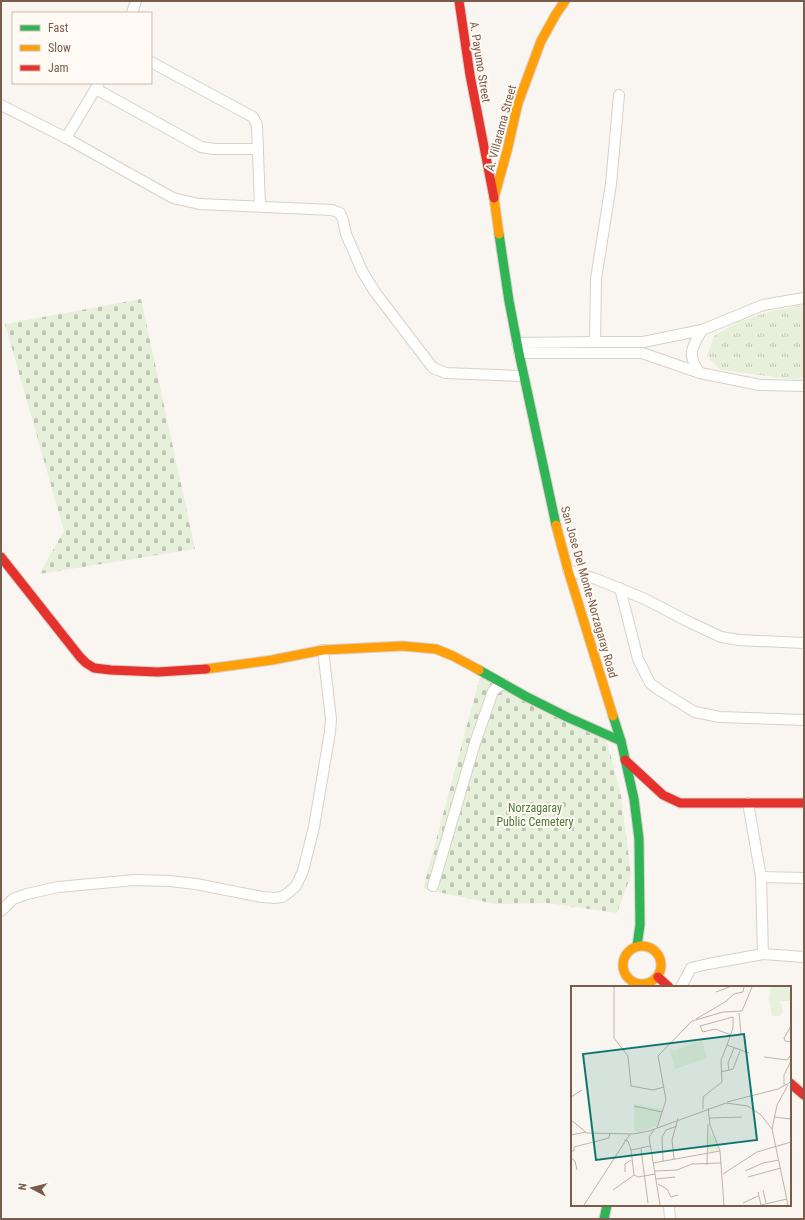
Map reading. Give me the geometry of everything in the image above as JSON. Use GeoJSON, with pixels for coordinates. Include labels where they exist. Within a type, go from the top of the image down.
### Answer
{"type":"FeatureCollection","features":[{"type":"Feature","properties":{"kind":"main road","name":"A. Payumo Street"},"geometry":{"type":"LineString","coordinates":[[459,1],[464,44],[475,107],[494,198]]}},
{"type":"Feature","properties":{"kind":"main road","name":"A. Villarama Street"},"geometry":{"type":"LineString","coordinates":[[494,198],[508,151],[518,103],[540,41],[556,14],[566,1]]}},
{"type":"Feature","properties":{"kind":"main road","name":"San Jose Del Monte-Norzagaray Road"},"geometry":{"type":"LineString","coordinates":[[494,198],[523,376],[556,525],[568,570],[621,741],[636,810],[639,839],[640,925],[637,946]]}},
{"type":"Feature","properties":{"kind":"main road"},"geometry":{"type":"LineString","coordinates":[[1,557],[80,657],[86,664],[94,668],[151,672],[202,670],[272,660],[323,650],[402,646],[423,647],[436,649],[453,656],[567,717],[621,741]]}},
{"type":"Feature","properties":{"kind":"main road"},"geometry":{"type":"LineString","coordinates":[[625,760],[663,795],[672,801],[680,803],[804,802]]}},
{"type":"Feature","properties":{"kind":"main road"},"geometry":{"type":"LineString","coordinates":[[637,946],[644,946],[656,951],[659,956],[661,966],[658,977],[647,984],[633,985],[625,975],[622,965],[624,957],[631,949],[637,946]]}},
{"type":"Feature","properties":{"kind":"main road"},"geometry":{"type":"LineString","coordinates":[[658,977],[668,986]]}},
{"type":"Feature","properties":{"kind":"main road"},"geometry":{"type":"LineString","coordinates":[[791,1084],[804,1094]]}},
{"type":"Feature","properties":{"kind":"main road"},"geometry":{"type":"LineString","coordinates":[[604,1219],[607,1206]]}},
{"type":"Feature","properties":{"kind":"street"},"geometry":{"type":"LineString","coordinates":[[132,12],[136,1]]}},
{"type":"Feature","properties":{"kind":"street"},"geometry":{"type":"LineString","coordinates":[[152,63],[253,117],[257,125],[260,206]]}},
{"type":"Feature","properties":{"kind":"street"},"geometry":{"type":"LineString","coordinates":[[66,138],[97,86],[201,147],[214,149],[258,149]]}},
{"type":"Feature","properties":{"kind":"street"},"geometry":{"type":"LineString","coordinates":[[595,342],[596,279],[611,184],[619,95]]}},
{"type":"Feature","properties":{"kind":"street"},"geometry":{"type":"LineString","coordinates":[[1,105],[66,138],[173,198],[199,204],[332,210],[340,213],[344,220],[346,234],[374,292],[433,368],[446,372],[523,376]]}},
{"type":"Feature","properties":{"kind":"street"},"geometry":{"type":"LineString","coordinates":[[518,348],[595,342],[643,342],[702,330],[763,305],[804,298]]}},
{"type":"Feature","properties":{"kind":"street"},"geometry":{"type":"LineString","coordinates":[[700,373],[692,360],[692,348],[702,330]]}},
{"type":"Feature","properties":{"kind":"street"},"geometry":{"type":"LineString","coordinates":[[518,348],[642,353],[700,373],[760,386],[804,386]]}},
{"type":"Feature","properties":{"kind":"street"},"geometry":{"type":"LineString","coordinates":[[568,570],[645,598],[721,637],[740,640],[804,643]]}},
{"type":"Feature","properties":{"kind":"street"},"geometry":{"type":"LineString","coordinates":[[620,588],[638,659],[650,683],[659,690],[695,712],[709,715],[720,717],[804,720]]}},
{"type":"Feature","properties":{"kind":"street"},"geometry":{"type":"LineString","coordinates":[[1,911],[13,899],[27,894],[58,887],[135,880],[170,881],[196,884],[262,897],[282,897],[288,893],[296,886],[303,871],[314,828],[330,732],[331,719],[323,650]]}},
{"type":"Feature","properties":{"kind":"street"},"geometry":{"type":"LineString","coordinates":[[433,886],[493,691],[495,688],[504,684]]}},
{"type":"Feature","properties":{"kind":"street"},"geometry":{"type":"LineString","coordinates":[[748,803],[761,877],[763,954]]}},
{"type":"Feature","properties":{"kind":"street"},"geometry":{"type":"LineString","coordinates":[[761,877],[804,878]]}},
{"type":"Feature","properties":{"kind":"street"},"geometry":{"type":"LineString","coordinates":[[682,986],[691,968],[763,954],[804,957]]}},
{"type":"Feature","properties":{"kind":"street"},"geometry":{"type":"LineString","coordinates":[[668,1206],[670,1219]]}},
{"type":"Feature","properties":{"kind":"green space"},"geometry":{"type":"Polygon","coordinates":[[[141,299],[195,549],[39,574],[64,531],[5,324],[141,299]]]}},
{"type":"Feature","properties":{"kind":"green space"},"geometry":{"type":"Polygon","coordinates":[[[804,305],[804,378],[790,379],[721,370],[707,356],[714,336],[738,322],[772,311],[804,305]]]}},
{"type":"Feature","properties":{"kind":"green space","name":"Norzagaray Public Cemetery"},"geometry":{"type":"Polygon","coordinates":[[[481,673],[606,738],[621,795],[631,875],[617,913],[547,903],[496,904],[423,889],[481,673]]]}},
{"type":"Feature","properties":{"kind":"traffic: fast"},"geometry":{"type":"LineString","coordinates":[[499,234],[509,301],[519,353],[556,525]]}},
{"type":"Feature","properties":{"kind":"traffic: fast"},"geometry":{"type":"LineString","coordinates":[[479,670],[527,697],[621,741]]}},
{"type":"Feature","properties":{"kind":"traffic: fast"},"geometry":{"type":"LineString","coordinates":[[613,716],[621,741],[634,799],[639,839],[640,925],[637,946]]}},
{"type":"Feature","properties":{"kind":"traffic: fast"},"geometry":{"type":"LineString","coordinates":[[604,1219],[607,1206]]}},
{"type":"Feature","properties":{"kind":"traffic: slow"},"geometry":{"type":"LineString","coordinates":[[499,234],[494,198],[518,103],[541,41],[565,1]]}},
{"type":"Feature","properties":{"kind":"traffic: slow"},"geometry":{"type":"LineString","coordinates":[[556,525],[568,570],[613,716]]}},
{"type":"Feature","properties":{"kind":"traffic: slow"},"geometry":{"type":"LineString","coordinates":[[206,669],[272,660],[323,650],[402,646],[436,649],[479,670]]}},
{"type":"Feature","properties":{"kind":"traffic: slow"},"geometry":{"type":"LineString","coordinates":[[638,946],[646,946],[656,951],[660,958],[661,965],[660,972],[656,979],[646,984],[638,984],[628,979],[626,976],[623,969],[623,961],[628,951],[631,949],[638,946]]}},
{"type":"Feature","properties":{"kind":"traffic: jam"},"geometry":{"type":"LineString","coordinates":[[459,1],[470,75],[494,198]]}},
{"type":"Feature","properties":{"kind":"traffic: jam"},"geometry":{"type":"LineString","coordinates":[[1,557],[80,657],[94,668],[158,672],[206,669]]}},
{"type":"Feature","properties":{"kind":"traffic: jam"},"geometry":{"type":"LineString","coordinates":[[625,760],[663,795],[680,803],[804,803]]}},
{"type":"Feature","properties":{"kind":"traffic: jam"},"geometry":{"type":"LineString","coordinates":[[658,977],[668,986]]}},
{"type":"Feature","properties":{"kind":"traffic: jam"},"geometry":{"type":"LineString","coordinates":[[791,1084],[804,1095]]}}]}
